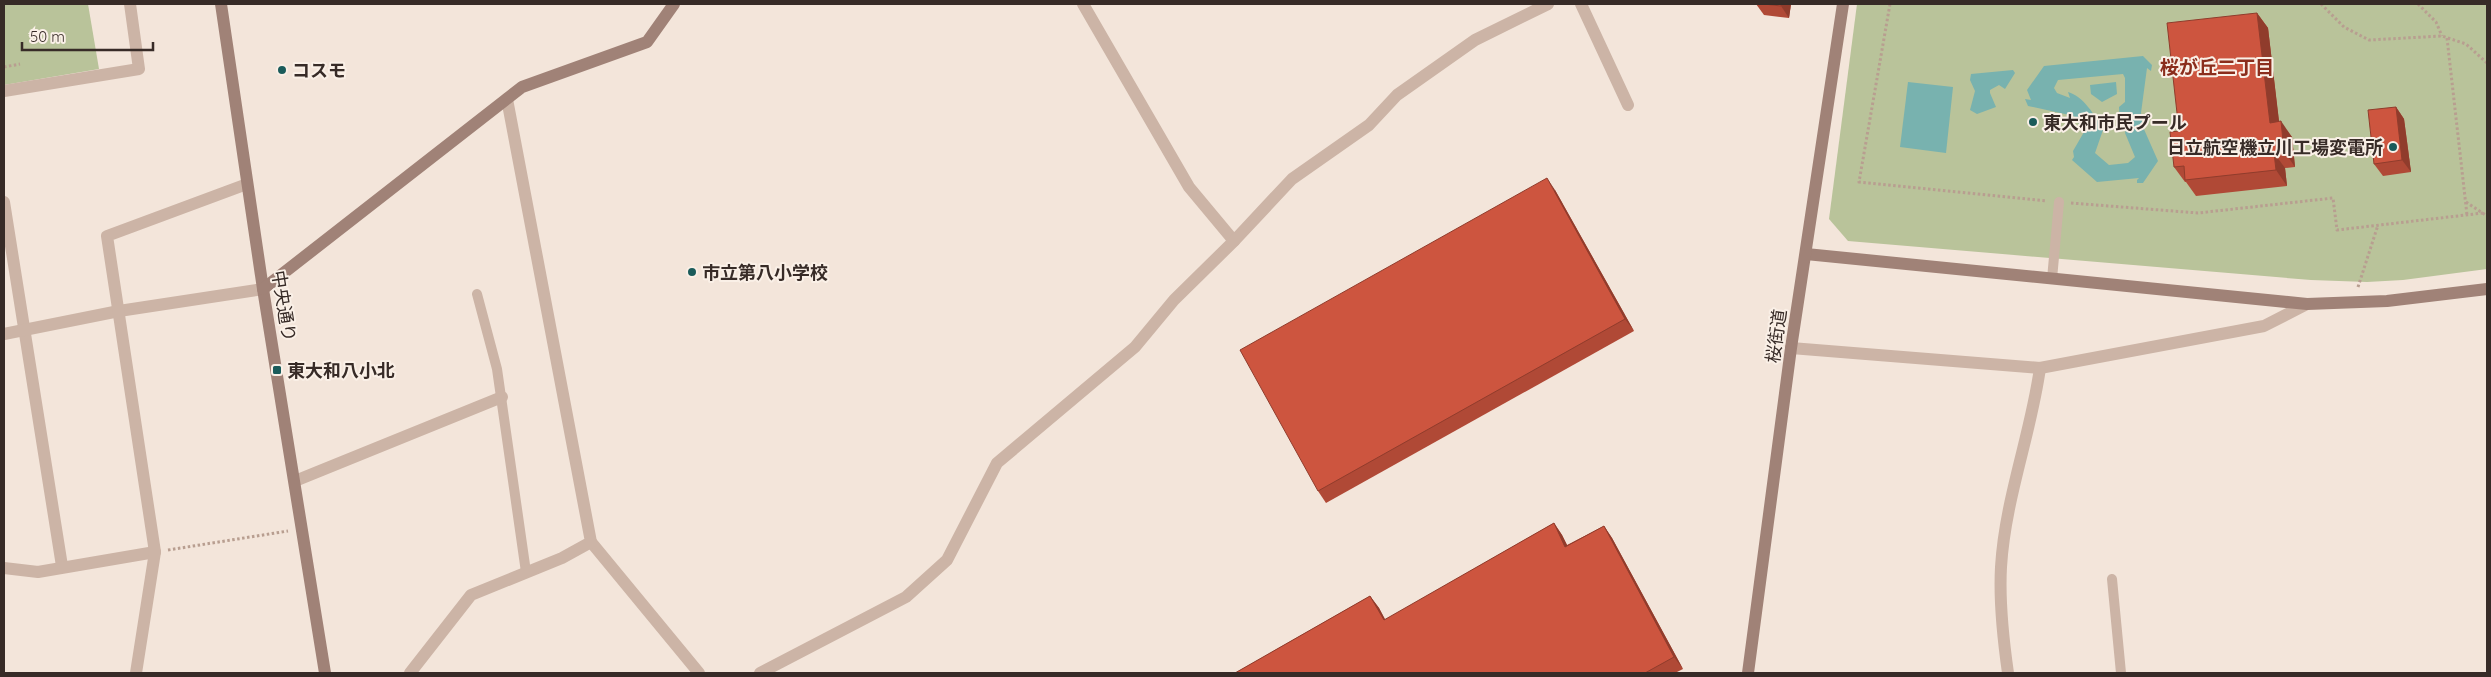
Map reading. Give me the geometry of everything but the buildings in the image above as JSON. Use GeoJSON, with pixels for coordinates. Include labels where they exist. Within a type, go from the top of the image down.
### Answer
{"type":"FeatureCollection","features":[{"type":"Feature","properties":{"kind":"street"},"geometry":{"type":"LineString","coordinates":[[4,91],[139,69],[130,4]]}},
{"type":"Feature","properties":{"kind":"street","name":"中央通り"},"geometry":{"type":"LineString","coordinates":[[221,4],[263,289],[325,673]]}},
{"type":"Feature","properties":{"kind":"street"},"geometry":{"type":"LineString","coordinates":[[4,334],[120,311],[263,289],[522,87],[647,42],[674,4]]}},
{"type":"Feature","properties":{"kind":"street"},"geometry":{"type":"LineString","coordinates":[[1083,4],[1189,187],[1234,241]]}},
{"type":"Feature","properties":{"kind":"street"},"geometry":{"type":"LineString","coordinates":[[760,673],[906,597],[948,560],[997,463],[1135,347],[1174,300],[1234,241],[1292,179],[1369,125],[1397,95],[1475,40],[1548,4]]}},
{"type":"Feature","properties":{"kind":"street"},"geometry":{"type":"LineString","coordinates":[[1582,4],[1628,105]]}},
{"type":"Feature","properties":{"kind":"street","name":"桜街道"},"geometry":{"type":"LineString","coordinates":[[1748,673],[1791,348],[1843,4]]}},
{"type":"Feature","properties":{"kind":"street"},"geometry":{"type":"LineString","coordinates":[[507,99],[591,542],[699,673]]}},
{"type":"Feature","properties":{"kind":"street"},"geometry":{"type":"LineString","coordinates":[[136,673],[155,552],[120,311],[107,236],[247,184]]}},
{"type":"Feature","properties":{"kind":"street"},"geometry":{"type":"LineString","coordinates":[[4,202],[62,566]]}},
{"type":"Feature","properties":{"kind":"street"},"geometry":{"type":"LineString","coordinates":[[1806,254],[2306,304],[2387,301],[2487,289]]}},
{"type":"Feature","properties":{"kind":"street"},"geometry":{"type":"LineString","coordinates":[[1791,348],[2040,368],[2264,326],[2306,304]]}},
{"type":"Feature","properties":{"kind":"street"},"geometry":{"type":"LineString","coordinates":[[2008,673],[2001,623],[2001,566],[2008,520],[2037,391],[2040,368]]}},
{"type":"Feature","properties":{"kind":"street"},"geometry":{"type":"LineString","coordinates":[[295,481],[502,397]]}},
{"type":"Feature","properties":{"kind":"street"},"geometry":{"type":"LineString","coordinates":[[410,673],[471,595],[562,558],[591,542]]}},
{"type":"Feature","properties":{"kind":"street"},"geometry":{"type":"LineString","coordinates":[[4,568],[38,572],[62,566],[155,552]]}},
{"type":"Feature","properties":{"kind":"lane"},"geometry":{"type":"LineString","coordinates":[[2052,280],[2059,202]]}},
{"type":"Feature","properties":{"kind":"lane"},"geometry":{"type":"LineString","coordinates":[[477,294],[497,368],[526,572]]}},
{"type":"Feature","properties":{"kind":"lane"},"geometry":{"type":"LineString","coordinates":[[2112,579],[2121,673]]}},
{"type":"Feature","properties":{"kind":"path"},"geometry":{"type":"LineString","coordinates":[[1890,4],[1859,182],[2059,202],[2198,213],[2333,198],[2337,230],[2483,213]]}},
{"type":"Feature","properties":{"kind":"path"},"geometry":{"type":"LineString","coordinates":[[2321,4],[2344,27],[2369,40],[2442,36],[2466,44],[2487,63]]}},
{"type":"Feature","properties":{"kind":"path"},"geometry":{"type":"LineString","coordinates":[[2418,4],[2436,22],[2442,36]]}},
{"type":"Feature","properties":{"kind":"path"},"geometry":{"type":"LineString","coordinates":[[2447,38],[2468,215]]}},
{"type":"Feature","properties":{"kind":"path"},"geometry":{"type":"LineString","coordinates":[[4,67],[20,64]]}},
{"type":"Feature","properties":{"kind":"path"},"geometry":{"type":"LineString","coordinates":[[2466,202],[2487,216]]}},
{"type":"Feature","properties":{"kind":"path"},"geometry":{"type":"LineString","coordinates":[[2358,287],[2378,225]]}},
{"type":"Feature","properties":{"kind":"path"},"geometry":{"type":"LineString","coordinates":[[155,552],[303,529]]}},
{"type":"Feature","properties":{"kind":"green space"},"geometry":{"type":"Polygon","coordinates":[[[4,4],[88,4],[99,69],[4,85],[4,4]]]}},
{"type":"Feature","properties":{"kind":"green space"},"geometry":{"type":"Polygon","coordinates":[[[1857,4],[2487,4],[2487,269],[2403,280],[2367,282],[2311,280],[1848,241],[1829,219],[1857,4]]]}},
{"type":"Feature","properties":{"kind":"water"},"geometry":{"type":"Polygon","coordinates":[[[2143,56],[2152,65],[2151,71],[2147,68],[2141,113],[2143,127],[2158,161],[2143,183],[2137,183],[2139,178],[2097,182],[2072,160],[2074,157],[2073,151],[2084,132],[2074,116],[2028,106],[2025,99],[2031,100],[2027,90],[2044,66],[2143,56]],[[2123,74],[2058,80],[2054,88],[2057,93],[2070,98],[2068,92],[2073,94],[2084,102],[2092,112],[2103,130],[2095,153],[2109,165],[2128,163],[2135,157],[2125,133],[2126,127],[2120,127],[2119,107],[2125,102],[2125,78],[2123,74]]]}},
{"type":"Feature","properties":{"kind":"water"},"geometry":{"type":"Polygon","coordinates":[[[2013,70],[2015,73],[2005,89],[1999,85],[1990,90],[1996,107],[1977,114],[1970,110],[1975,91],[1970,80],[1971,74],[2013,70]]]}},
{"type":"Feature","properties":{"kind":"water"},"geometry":{"type":"Polygon","coordinates":[[[1908,82],[1953,87],[1946,153],[1900,147],[1908,82]]]}},
{"type":"Feature","properties":{"kind":"water"},"geometry":{"type":"Polygon","coordinates":[[[2116,82],[2117,94],[2102,102],[2091,94],[2090,85],[2116,82]]]}},
{"type":"Feature","properties":{"kind":"place","name":"コスモ"},"geometry":{"type":"Point","coordinates":[282,70]}},
{"type":"Feature","properties":{"kind":"place","name":"東大和市民プール"},"geometry":{"type":"Point","coordinates":[2033,122]}},
{"type":"Feature","properties":{"kind":"place","name":"日立航空機立川工場変電所"},"geometry":{"type":"Point","coordinates":[2393,147]}},
{"type":"Feature","properties":{"kind":"place","name":"市立第八小学校"},"geometry":{"type":"Point","coordinates":[692,272]}},
{"type":"Feature","properties":{"kind":"place","name":"東大和八小北"},"geometry":{"type":"Point","coordinates":[277,370]}},
{"type":"Feature","properties":{"kind":"district","name":"桜が丘二丁目"},"geometry":{"type":"Point","coordinates":[2217,67]}}]}
